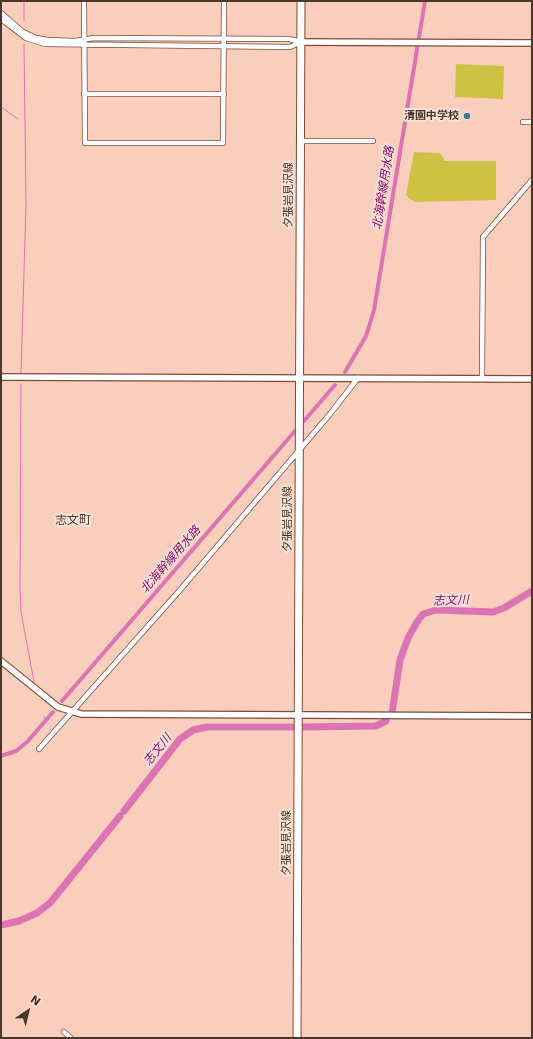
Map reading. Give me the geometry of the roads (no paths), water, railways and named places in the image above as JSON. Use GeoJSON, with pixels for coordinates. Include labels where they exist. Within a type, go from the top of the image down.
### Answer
{"type":"FeatureCollection","features":[{"type":"Feature","properties":{"kind":"main road","name":"夕張岩見沢線"},"geometry":{"type":"LineString","coordinates":[[297,1038],[301,1]]}},
{"type":"Feature","properties":{"kind":"street"},"geometry":{"type":"LineString","coordinates":[[84,1],[84,143],[223,143],[224,1]]}},
{"type":"Feature","properties":{"kind":"street"},"geometry":{"type":"LineString","coordinates":[[1,13],[23,32],[36,38],[48,40],[290,47],[301,42]]}},
{"type":"Feature","properties":{"kind":"street"},"geometry":{"type":"LineString","coordinates":[[1,19],[20,35],[35,42],[45,44],[84,42],[94,38],[289,39],[301,42],[532,43]]}},
{"type":"Feature","properties":{"kind":"street"},"geometry":{"type":"LineString","coordinates":[[84,94],[224,94]]}},
{"type":"Feature","properties":{"kind":"street"},"geometry":{"type":"LineString","coordinates":[[524,122],[532,122]]}},
{"type":"Feature","properties":{"kind":"street"},"geometry":{"type":"LineString","coordinates":[[300,141],[374,141]]}},
{"type":"Feature","properties":{"kind":"street"},"geometry":{"type":"LineString","coordinates":[[482,379],[483,238],[532,180]]}},
{"type":"Feature","properties":{"kind":"street"},"geometry":{"type":"LineString","coordinates":[[1,377],[532,379]]}},
{"type":"Feature","properties":{"kind":"street"},"geometry":{"type":"LineString","coordinates":[[39,749],[86,694],[180,590],[358,378]]}},
{"type":"Feature","properties":{"kind":"street"},"geometry":{"type":"LineString","coordinates":[[1,661],[58,707],[72,712],[101,715],[532,716]]}},
{"type":"Feature","properties":{"kind":"street"},"geometry":{"type":"LineString","coordinates":[[64,1032],[71,1038]]}},
{"type":"Feature","properties":{"kind":"waterway"},"geometry":{"type":"LineString","coordinates":[[24,1],[24,21]]}},
{"type":"Feature","properties":{"kind":"waterway","name":"北海幹線用水路"},"geometry":{"type":"LineString","coordinates":[[345,372],[366,336],[374,310],[425,1]]}},
{"type":"Feature","properties":{"kind":"waterway"},"geometry":{"type":"LineString","coordinates":[[21,373],[26,204],[24,44]]}},
{"type":"Feature","properties":{"kind":"waterway"},"geometry":{"type":"LineString","coordinates":[[1,107],[18,119]]}},
{"type":"Feature","properties":{"kind":"waterway"},"geometry":{"type":"LineString","coordinates":[[21,384],[21,612],[34,682]]}},
{"type":"Feature","properties":{"kind":"waterway","name":"北海幹線用水路"},"geometry":{"type":"LineString","coordinates":[[304,421],[335,385]]}},
{"type":"Feature","properties":{"kind":"waterway","name":"北海幹線用水路"},"geometry":{"type":"LineString","coordinates":[[62,701],[295,431]]}},
{"type":"Feature","properties":{"kind":"waterway","name":"志文川"},"geometry":{"type":"LineString","coordinates":[[392,713],[400,660],[408,638],[423,614],[436,610],[493,612],[504,608],[532,591]]}},
{"type":"Feature","properties":{"kind":"waterway","name":"北海幹線用水路"},"geometry":{"type":"LineString","coordinates":[[1,756],[16,751],[27,742],[53,712]]}},
{"type":"Feature","properties":{"kind":"waterway","name":"志文川"},"geometry":{"type":"LineString","coordinates":[[303,727],[376,726],[386,721]]}},
{"type":"Feature","properties":{"kind":"waterway","name":"志文川"},"geometry":{"type":"LineString","coordinates":[[124,811],[180,739],[193,730],[207,727],[294,727]]}},
{"type":"Feature","properties":{"kind":"waterway","name":"志文川"},"geometry":{"type":"LineString","coordinates":[[1,925],[19,921],[37,913],[50,903],[120,816]]}},
{"type":"Feature","properties":{"kind":"place","name":"清園中学校"},"geometry":{"type":"Point","coordinates":[467,116]}},
{"type":"Feature","properties":{"kind":"district","name":"志文町"},"geometry":{"type":"Point","coordinates":[73,521]}}]}
